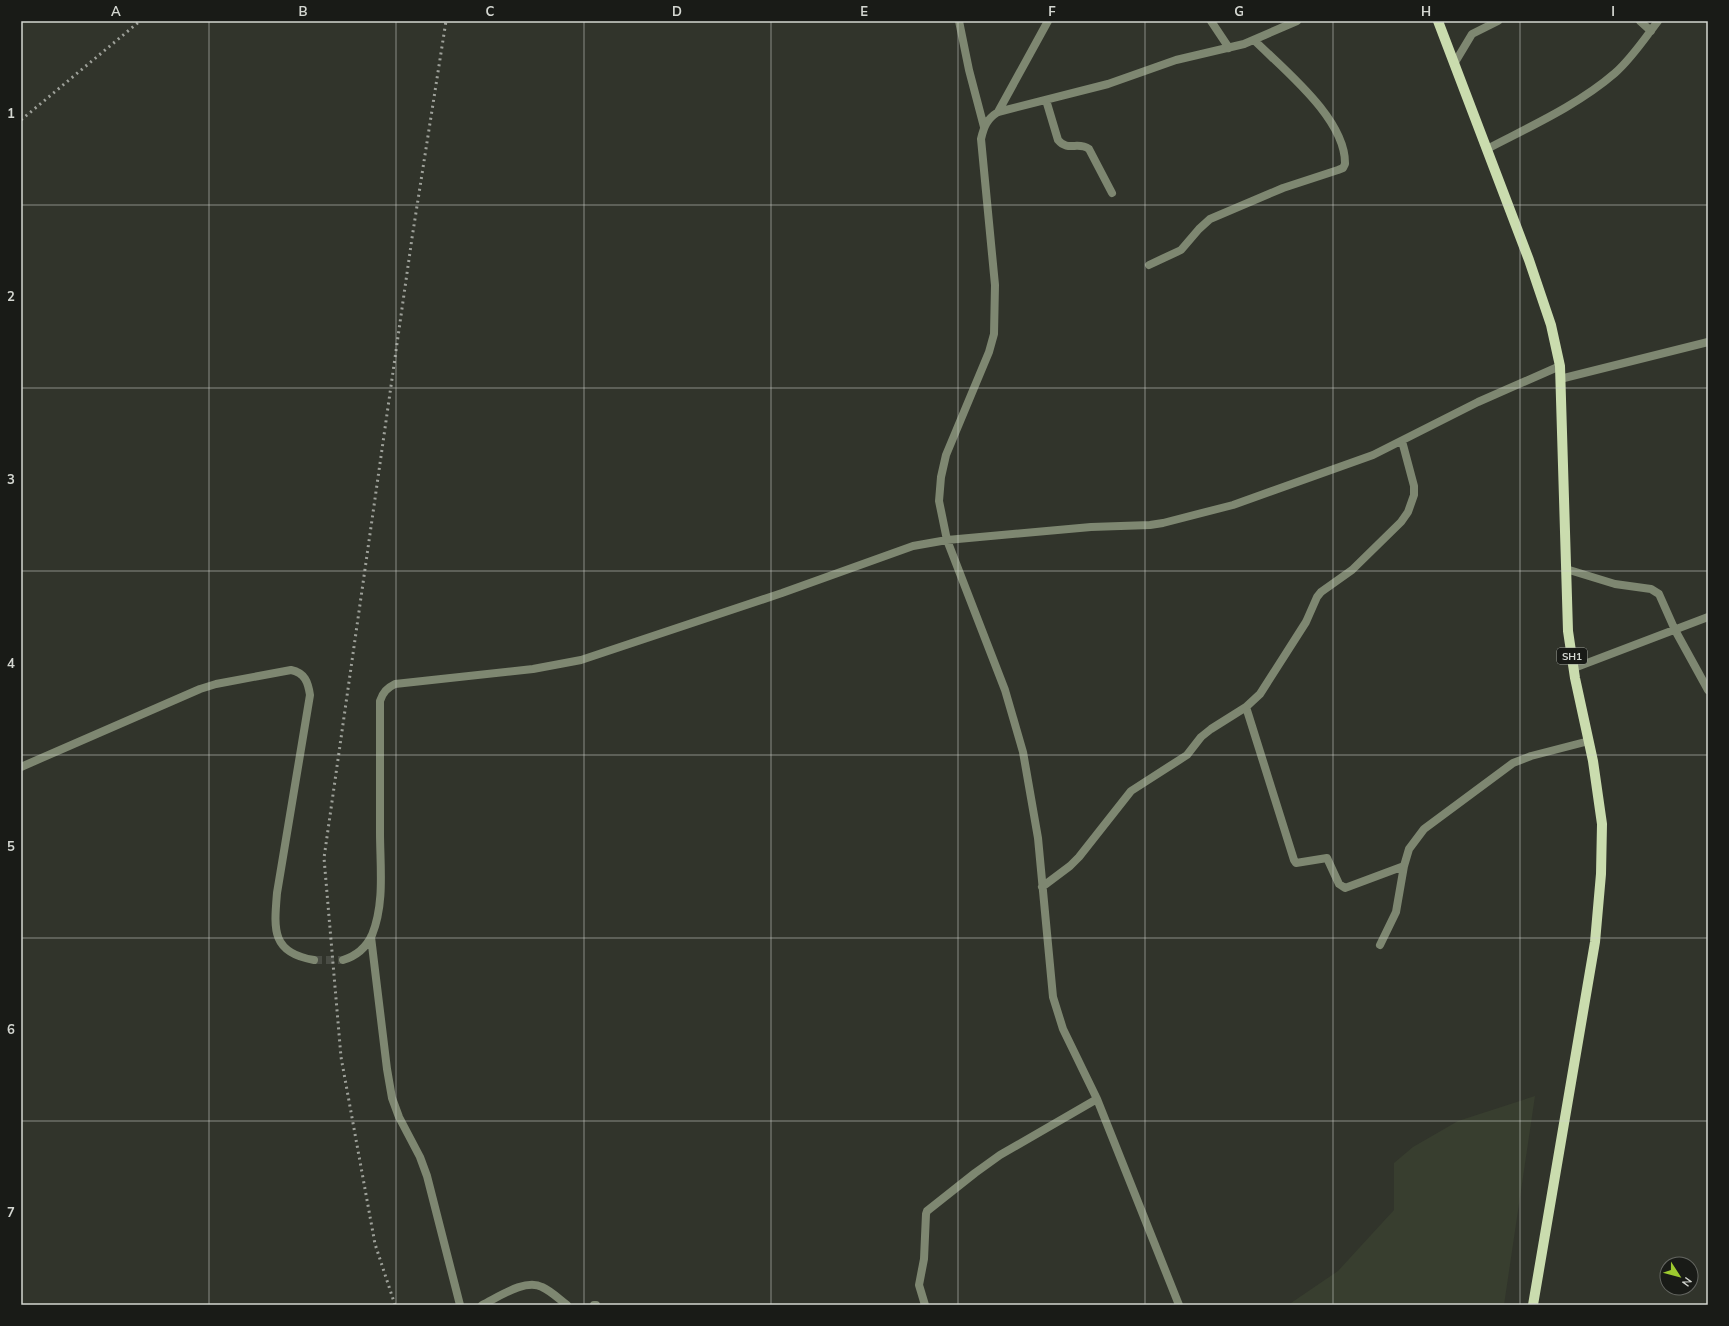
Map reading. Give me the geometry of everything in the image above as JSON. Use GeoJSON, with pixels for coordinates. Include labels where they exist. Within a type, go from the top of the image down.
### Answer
{"type":"FeatureCollection","features":[{"type":"Feature","properties":{"kind":"main road","name":"SH1"},"geometry":{"type":"LineString","coordinates":[[1438,21],[1552,325],[1560,366],[1568,631],[1589,741],[1602,824],[1601,874],[1595,942],[1533,1305]]}},
{"type":"Feature","properties":{"kind":"street"},"geometry":{"type":"LineString","coordinates":[[959,21],[969,70],[984,126]]}},
{"type":"Feature","properties":{"kind":"street"},"geometry":{"type":"LineString","coordinates":[[998,112],[1048,21]]}},
{"type":"Feature","properties":{"kind":"street"},"geometry":{"type":"LineString","coordinates":[[1210,21],[1229,48]]}},
{"type":"Feature","properties":{"kind":"street"},"geometry":{"type":"LineString","coordinates":[[1179,1305],[1097,1099],[1063,1029],[1053,997],[1034,809],[1017,728],[1005,690],[947,540],[938,502],[942,470],[948,449],[989,352],[994,334],[995,285],[981,139],[984,126],[990,117],[998,112],[1108,84],[1176,60],[1229,48],[1254,40],[1297,21]]}},
{"type":"Feature","properties":{"kind":"street"},"geometry":{"type":"LineString","coordinates":[[1454,64],[1472,34],[1498,21]]}},
{"type":"Feature","properties":{"kind":"street"},"geometry":{"type":"LineString","coordinates":[[1640,21],[1651,30]]}},
{"type":"Feature","properties":{"kind":"street"},"geometry":{"type":"LineString","coordinates":[[1487,150],[1560,110],[1606,80],[1628,59],[1658,21]]}},
{"type":"Feature","properties":{"kind":"street"},"geometry":{"type":"LineString","coordinates":[[1149,265],[1181,250],[1199,229],[1210,219],[1283,188],[1343,168],[1345,164],[1339,135],[1320,108],[1254,40]]}},
{"type":"Feature","properties":{"kind":"street"},"geometry":{"type":"LineString","coordinates":[[1046,100],[1058,140],[1066,147],[1086,146],[1112,193]]}},
{"type":"Feature","properties":{"kind":"street"},"geometry":{"type":"LineString","coordinates":[[1560,379],[1708,342]]}},
{"type":"Feature","properties":{"kind":"street"},"geometry":{"type":"LineString","coordinates":[[343,960],[362,950],[371,937],[378,911],[380,880],[380,701],[383,693],[388,687],[395,684],[533,669],[581,660],[913,546],[947,540],[1091,527],[1163,523],[1244,502],[1359,460],[1402,441],[1478,402],[1560,366]]}},
{"type":"Feature","properties":{"kind":"street"},"geometry":{"type":"LineString","coordinates":[[1042,887],[1075,861],[1131,791],[1187,755],[1201,737],[1246,707],[1260,694],[1306,622],[1317,597],[1321,592],[1352,570],[1401,522],[1408,512],[1414,495],[1414,486],[1402,441]]}},
{"type":"Feature","properties":{"kind":"street"},"geometry":{"type":"LineString","coordinates":[[1566,569],[1615,584],[1651,588],[1656,591],[1675,630],[1708,690]]}},
{"type":"Feature","properties":{"kind":"street"},"geometry":{"type":"LineString","coordinates":[[1574,668],[1708,617]]}},
{"type":"Feature","properties":{"kind":"street"},"geometry":{"type":"LineString","coordinates":[[21,767],[200,689],[216,684],[291,670],[298,672],[304,676],[308,683],[310,695],[277,893],[275,922],[280,943],[289,953],[302,958],[314,960]]}},
{"type":"Feature","properties":{"kind":"street"},"geometry":{"type":"LineString","coordinates":[[1246,707],[1296,863],[1327,858],[1339,884],[1345,888],[1404,866]]}},
{"type":"Feature","properties":{"kind":"street"},"geometry":{"type":"LineString","coordinates":[[1380,946],[1396,912],[1404,866],[1409,849],[1424,829],[1513,763],[1531,756],[1589,741]]}},
{"type":"Feature","properties":{"kind":"street"},"geometry":{"type":"LineString","coordinates":[[371,937],[387,1069],[392,1098],[399,1117],[420,1157],[428,1176],[460,1305]]}},
{"type":"Feature","properties":{"kind":"street"},"geometry":{"type":"LineString","coordinates":[[925,1305],[919,1285],[923,1265],[927,1212],[1000,1155],[1097,1099]]}},
{"type":"Feature","properties":{"kind":"street"},"geometry":{"type":"LineString","coordinates":[[482,1305],[523,1285],[532,1284],[545,1288],[567,1305]]}},
{"type":"Feature","properties":{"kind":"shaded area"},"geometry":{"type":"Polygon","coordinates":[[[1535,1096],[1504,1305],[1288,1305],[1338,1271],[1394,1210],[1394,1163],[1413,1147],[1458,1121],[1535,1096]]]}},
{"type":"Feature","properties":{"kind":"tunnel"},"geometry":{"type":"LineString","coordinates":[[314,960],[343,960]]}},
{"type":"Feature","properties":{"kind":"railway"},"geometry":{"type":"LineString","coordinates":[[21,120],[140,21]]}},
{"type":"Feature","properties":{"kind":"railway"},"geometry":{"type":"LineString","coordinates":[[395,1305],[375,1244],[341,1057],[324,858],[412,238],[446,21]]}}]}
